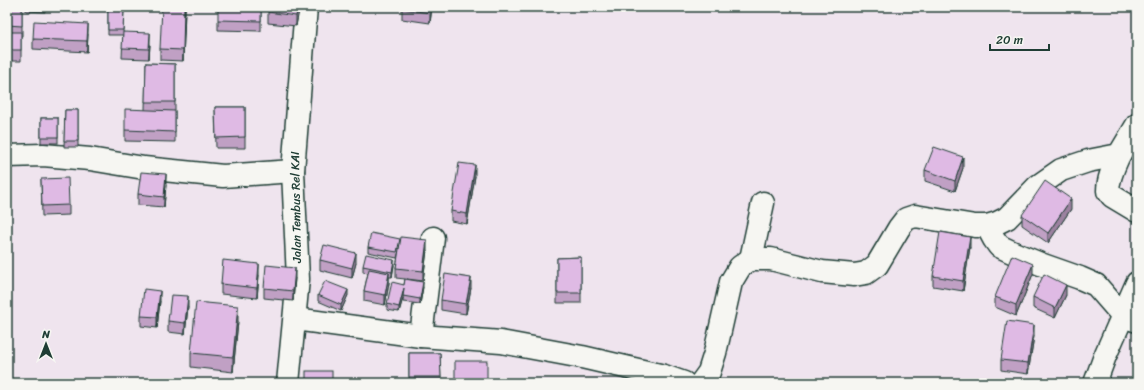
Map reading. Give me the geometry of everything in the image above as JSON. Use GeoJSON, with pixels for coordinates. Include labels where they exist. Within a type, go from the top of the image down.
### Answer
{"type":"FeatureCollection","features":[{"type":"Feature","properties":{"kind":"street","name":"Jalan Tembus Rel KAI"},"geometry":{"type":"LineString","coordinates":[[288,383],[298,279],[293,171],[306,7]]}},
{"type":"Feature","properties":{"kind":"street"},"geometry":{"type":"LineString","coordinates":[[1137,125],[1119,155],[1108,183],[1108,191],[1112,196],[1137,211]]}},
{"type":"Feature","properties":{"kind":"street"},"geometry":{"type":"LineString","coordinates":[[7,156],[43,155],[90,159],[144,168],[223,176],[293,171]]}},
{"type":"Feature","properties":{"kind":"street"},"geometry":{"type":"LineString","coordinates":[[751,258],[771,259],[822,272],[854,275],[866,273],[877,265],[906,219],[915,216],[975,226],[987,226],[997,223],[1007,218],[1038,186],[1061,170],[1088,161],[1119,155]]}},
{"type":"Feature","properties":{"kind":"street"},"geometry":{"type":"LineString","coordinates":[[701,383],[709,372],[715,353],[731,282],[740,267],[751,258],[763,202]]}},
{"type":"Feature","properties":{"kind":"street"},"geometry":{"type":"LineString","coordinates":[[987,226],[999,246],[1043,265],[1096,285],[1130,318]]}},
{"type":"Feature","properties":{"kind":"street"},"geometry":{"type":"LineString","coordinates":[[421,336],[433,238]]}},
{"type":"Feature","properties":{"kind":"street"},"geometry":{"type":"LineString","coordinates":[[1095,383],[1105,356],[1130,318],[1137,283]]}},
{"type":"Feature","properties":{"kind":"street"},"geometry":{"type":"LineString","coordinates":[[295,319],[421,336],[501,342],[582,357],[664,376],[684,383]]}},
{"type":"Feature","properties":{"kind":"building"},"geometry":{"type":"Polygon","coordinates":[[[7,7],[22,7],[22,26],[7,25],[7,7]]]}},
{"type":"Feature","properties":{"kind":"building"},"geometry":{"type":"Polygon","coordinates":[[[162,7],[184,7],[183,50],[160,49],[162,7]]]}},
{"type":"Feature","properties":{"kind":"building"},"geometry":{"type":"Polygon","coordinates":[[[218,7],[261,7],[261,21],[218,20],[218,7]]]}},
{"type":"Feature","properties":{"kind":"building"},"geometry":{"type":"Polygon","coordinates":[[[269,7],[298,7],[296,16],[268,12],[269,7]]]}},
{"type":"Feature","properties":{"kind":"building"},"geometry":{"type":"Polygon","coordinates":[[[402,7],[431,7],[430,13],[402,9],[402,7]]]}},
{"type":"Feature","properties":{"kind":"building"},"geometry":{"type":"Polygon","coordinates":[[[108,8],[124,9],[123,30],[108,30],[108,8]]]}},
{"type":"Feature","properties":{"kind":"building"},"geometry":{"type":"Polygon","coordinates":[[[34,21],[88,24],[87,41],[33,39],[34,21]]]}},
{"type":"Feature","properties":{"kind":"building"},"geometry":{"type":"Polygon","coordinates":[[[7,32],[21,32],[21,50],[7,50],[7,32]]]}},
{"type":"Feature","properties":{"kind":"building"},"geometry":{"type":"Polygon","coordinates":[[[123,32],[150,33],[149,49],[122,48],[123,32]]]}},
{"type":"Feature","properties":{"kind":"building"},"geometry":{"type":"Polygon","coordinates":[[[146,63],[175,64],[175,102],[145,102],[146,63]]]}},
{"type":"Feature","properties":{"kind":"building"},"geometry":{"type":"Polygon","coordinates":[[[215,107],[245,107],[245,137],[216,138],[215,107]]]}},
{"type":"Feature","properties":{"kind":"building"},"geometry":{"type":"Polygon","coordinates":[[[125,109],[175,111],[175,132],[125,130],[125,109]]]}},
{"type":"Feature","properties":{"kind":"building"},"geometry":{"type":"Polygon","coordinates":[[[65,110],[78,110],[78,141],[64,141],[65,110]]]}},
{"type":"Feature","properties":{"kind":"building"},"geometry":{"type":"Polygon","coordinates":[[[41,118],[58,118],[58,137],[41,137],[41,118]]]}},
{"type":"Feature","properties":{"kind":"building"},"geometry":{"type":"Polygon","coordinates":[[[934,147],[963,157],[955,181],[925,170],[934,147]]]}},
{"type":"Feature","properties":{"kind":"building"},"geometry":{"type":"Polygon","coordinates":[[[459,163],[475,165],[467,214],[451,211],[459,163]]]}},
{"type":"Feature","properties":{"kind":"building"},"geometry":{"type":"Polygon","coordinates":[[[141,172],[166,174],[164,197],[138,194],[141,172]]]}},
{"type":"Feature","properties":{"kind":"building"},"geometry":{"type":"Polygon","coordinates":[[[68,178],[69,205],[42,206],[41,179],[68,178]]]}},
{"type":"Feature","properties":{"kind":"building"},"geometry":{"type":"Polygon","coordinates":[[[1045,181],[1071,199],[1048,233],[1022,215],[1045,181]]]}},
{"type":"Feature","properties":{"kind":"building"},"geometry":{"type":"Polygon","coordinates":[[[940,232],[970,237],[963,281],[933,276],[940,232]]]}},
{"type":"Feature","properties":{"kind":"building"},"geometry":{"type":"Polygon","coordinates":[[[371,233],[400,239],[397,252],[368,247],[371,233]]]}},
{"type":"Feature","properties":{"kind":"building"},"geometry":{"type":"Polygon","coordinates":[[[401,237],[427,240],[423,271],[396,268],[401,237]]]}},
{"type":"Feature","properties":{"kind":"building"},"geometry":{"type":"Polygon","coordinates":[[[324,245],[356,253],[352,268],[320,260],[324,245]]]}},
{"type":"Feature","properties":{"kind":"building"},"geometry":{"type":"Polygon","coordinates":[[[366,254],[394,260],[392,272],[363,266],[366,254]]]}},
{"type":"Feature","properties":{"kind":"building"},"geometry":{"type":"Polygon","coordinates":[[[1012,255],[1033,264],[1016,305],[995,297],[1012,255]]]}},
{"type":"Feature","properties":{"kind":"building"},"geometry":{"type":"Polygon","coordinates":[[[581,257],[581,293],[557,293],[557,258],[581,257]]]}},
{"type":"Feature","properties":{"kind":"building"},"geometry":{"type":"Polygon","coordinates":[[[223,260],[259,264],[257,288],[221,284],[223,260]]]}},
{"type":"Feature","properties":{"kind":"building"},"geometry":{"type":"Polygon","coordinates":[[[266,265],[295,268],[293,291],[264,288],[266,265]]]}},
{"type":"Feature","properties":{"kind":"building"},"geometry":{"type":"Polygon","coordinates":[[[369,269],[389,273],[385,295],[364,291],[369,269]]]}},
{"type":"Feature","properties":{"kind":"building"},"geometry":{"type":"Polygon","coordinates":[[[445,274],[471,278],[466,304],[441,300],[445,274]]]}},
{"type":"Feature","properties":{"kind":"building"},"geometry":{"type":"Polygon","coordinates":[[[1044,274],[1066,285],[1055,308],[1033,297],[1044,274]]]}},
{"type":"Feature","properties":{"kind":"building"},"geometry":{"type":"Polygon","coordinates":[[[405,279],[423,282],[420,299],[403,296],[404,288],[399,307],[387,304],[392,282],[404,285],[405,279]]]}},
{"type":"Feature","properties":{"kind":"building"},"geometry":{"type":"Polygon","coordinates":[[[325,281],[348,290],[341,305],[318,295],[325,281]]]}},
{"type":"Feature","properties":{"kind":"building"},"geometry":{"type":"Polygon","coordinates":[[[144,289],[160,291],[157,317],[141,316],[144,289]]]}},
{"type":"Feature","properties":{"kind":"building"},"geometry":{"type":"Polygon","coordinates":[[[171,295],[188,296],[185,323],[168,321],[171,295]]]}},
{"type":"Feature","properties":{"kind":"building"},"geometry":{"type":"Polygon","coordinates":[[[196,302],[238,306],[233,357],[191,353],[196,302]]]}},
{"type":"Feature","properties":{"kind":"building"},"geometry":{"type":"Polygon","coordinates":[[[1007,321],[1034,325],[1028,363],[1001,360],[1007,321]]]}},
{"type":"Feature","properties":{"kind":"building"},"geometry":{"type":"Polygon","coordinates":[[[409,353],[440,353],[441,377],[409,377],[409,353]]]}},
{"type":"Feature","properties":{"kind":"building"},"geometry":{"type":"Polygon","coordinates":[[[455,361],[487,361],[487,383],[455,383],[455,361]]]}},
{"type":"Feature","properties":{"kind":"building"},"geometry":{"type":"Polygon","coordinates":[[[306,371],[332,371],[332,383],[306,383],[306,371]]]}}]}
